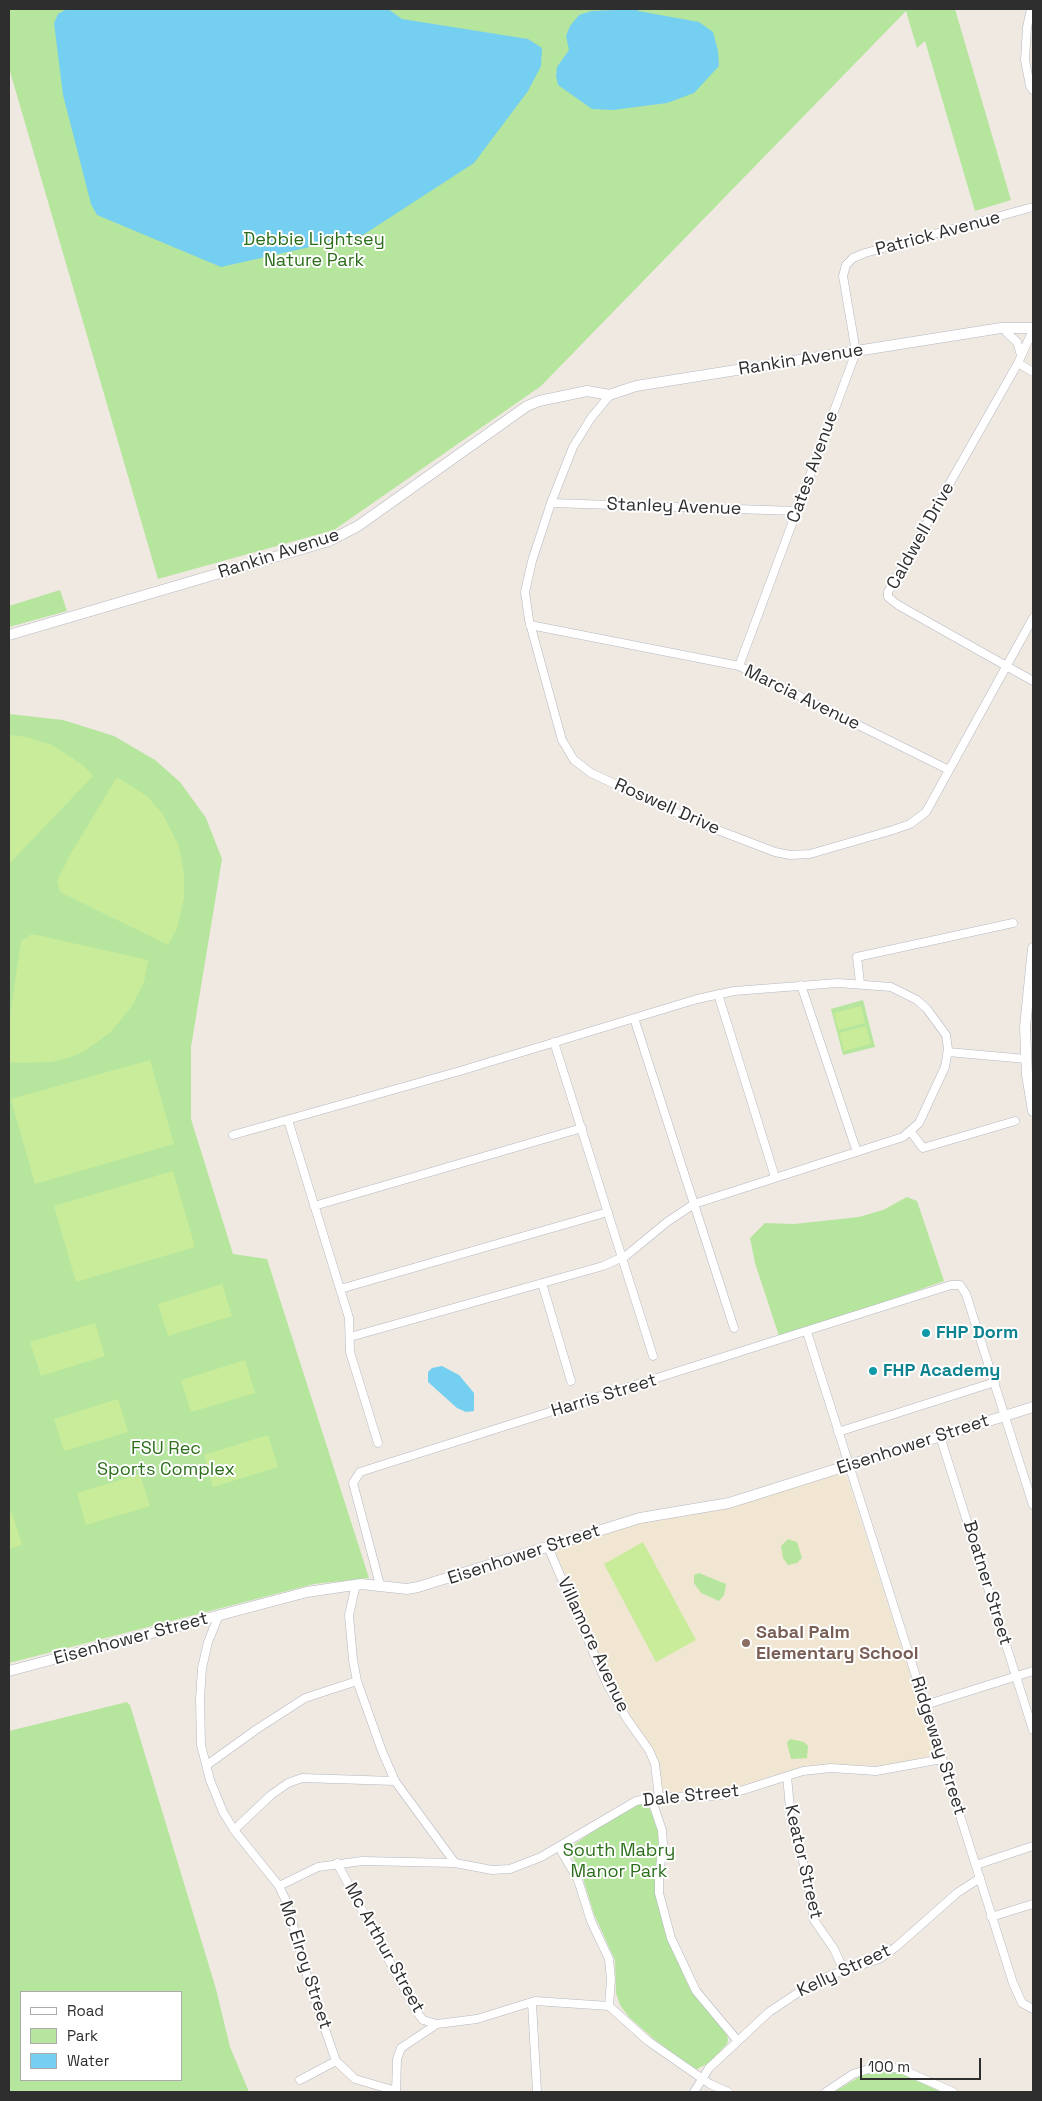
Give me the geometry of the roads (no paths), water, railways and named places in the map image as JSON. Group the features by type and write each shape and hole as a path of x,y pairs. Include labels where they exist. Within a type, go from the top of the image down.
{"street":[{"path":"1032,9 1027,27 1025,60 1030,86 1033,89"},
{"name":"Patrick Avenue","path":"846,265 853,258 865,253 1033,207"},
{"name":"Cates Avenue","path":"739,666 856,352 844,276 846,265"},
{"name":"Rankin Avenue","path":"9,635 329,541 358,526 528,406 539,401 577,394 602,397 636,386 1002,328 1033,329"},
{"name":"Rankin Avenue","path":"993,330 1007,333 1033,329"},
{"name":"Caldwell Drive","path":"1033,329 1018,363 888,592 888,597 898,605 1033,681"},
{"path":"1007,333 1017,342 1021,354"},
{"path":"1018,363 1033,372"},
{"name":"Roswell Drive","path":"610,395 582,431 551,503 532,560 525,592 530,626 562,740 567,751 582,768 694,821 774,852 790,855 810,854 910,824 926,812 1033,618"},
{"name":"Stanley Avenue","path":"551,503 797,511"},
{"name":"Marcia Avenue","path":"530,626 739,666 949,770"},
{"path":"860,983 857,958 1012,923"},
{"path":"1033,948 1026,1007 1026,1059 1033,1111"},
{"path":"233,1135 718,994 801,985 860,983 891,987 917,1000 936,1019 946,1036 948,1052 944,1067 930,1102 911,1132 891,1142 694,1204 622,1257 603,1266 350,1337"},
{"path":"801,985 857,1152"},
{"path":"718,994 775,1177"},
{"path":"634,1018 734,1328"},
{"path":"554,1042 653,1356"},
{"path":"948,1052 1026,1059"},
{"path":"288,1120 349,1318 350,1352 378,1443"},
{"path":"911,1132 923,1148 1016,1121"},
{"path":"314,1206 582,1128"},
{"path":"340,1289 608,1212"},
{"path":"542,1283 571,1381"},
{"name":"Harris Street","path":"380,1585 353,1483 360,1472 951,1285 960,1285 966,1294 995,1382"},
{"name":"Ridgeway Street","path":"807,1332 1018,1998 1026,2006 1033,2009"},
{"path":"838,1432 995,1382 1033,1501"},
{"name":"Eisenhower Street","path":"9,1671 284,1597 356,1584 406,1589 418,1587 640,1518 729,1503 1033,1406"},
{"name":"Boatner Street","path":"940,1436 1033,1730"},
{"name":"Villamore Avenue","path":"548,1547 607,1684 627,1719 649,1750 655,1764 655,1798 664,1845 658,1875 659,1893 672,1938 696,1991 737,2040"},
{"path":"356,1584 349,1615 352,1660 357,1681 394,1782 455,1863"},
{"name":"Mc Elroy Street","path":"219,1615 208,1642 201,1691 200,1723 201,1745 223,1812 234,1830 279,1886 287,1903 306,1974 336,2060 355,2079 396,2092"},
{"path":"925,1705 1033,1672"},
{"path":"207,1765 257,1728 305,1698 357,1681"},
{"name":"Dale Street","path":"279,1886 318,1866 362,1861 455,1863 500,1870 540,1857 636,1801 734,1793 787,1776 818,1769 876,1771 942,1759"},
{"name":"Keator Street","path":"787,1776 790,1819 804,1865 814,1920 834,1949 844,1971"},
{"path":"234,1830 271,1795 288,1783 302,1778 394,1782"},
{"path":"976,1865 1033,1846"},
{"path":"559,1847 578,1880 591,1921 609,1959 612,1979 609,2006"},
{"name":"Mc Arthur Street","path":"337,1863 416,2011 423,2020 437,2024"},
{"name":"Kelly Street","path":"694,2092 702,2078 737,2040 769,2012 792,1995 844,1971 879,1959 896,1947 951,1898 980,1878"},
{"path":"992,1917 1033,1904"},
{"path":"396,2092 397,2059 401,2048 437,2024 477,2019 532,2002 550,2001 609,2006 648,2042 702,2078 728,2092"},
{"path":"532,2002 537,2092"},
{"path":"300,2080 336,2060"},
{"path":"826,2092 853,2074 878,2066 901,2069 954,2092"}],"water":[{"path":"67,9 388,9 402,19 528,39 542,48 541,66 528,91 474,163 363,235 221,267 97,215 91,204 63,95 54,23 58,14"},
{"path":"638,9 638,11 699,22 713,32 718,51 719,66 694,93 667,103 613,110 592,109 558,85 557,67 569,50 566,36 570,26 579,15 592,11"},
{"path":"442,1366 459,1375 474,1393 474,1411 466,1412 457,1408 428,1382 428,1372 432,1368"}],"place":[{"name":"FHP Dorm","path":"926,1333"},
{"name":"FHP Academy","path":"873,1371"},
{"name":"Sabal Palm Elementary School","path":"746,1643"}],"park label":[{"name":"Debbie Lightsey Nature Park","path":"314,250"},
{"name":"FSU Rec Sports Complex","path":"166,1459"},
{"name":"South Mabry Manor Park","path":"619,1861"}]}
